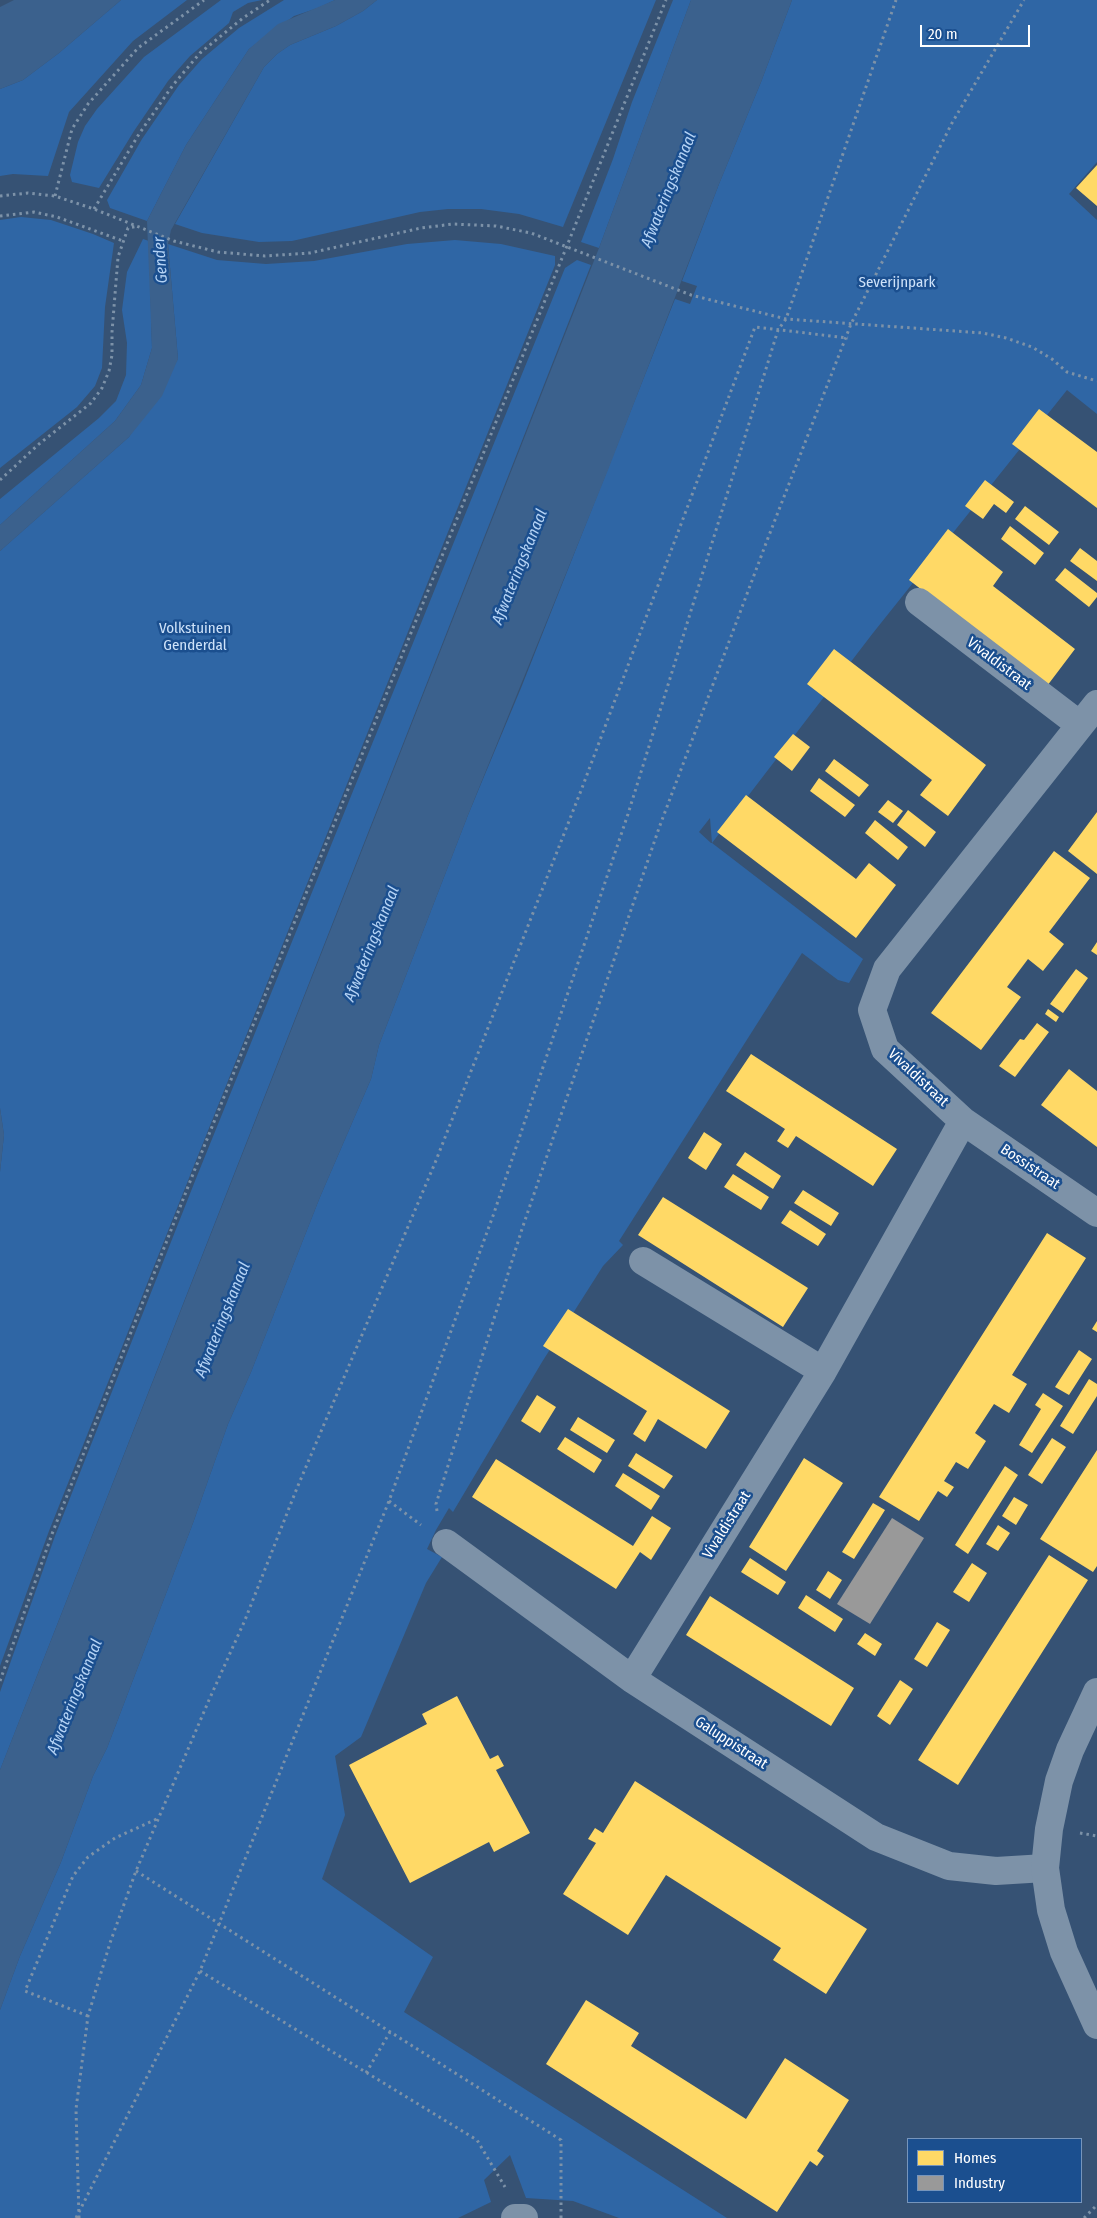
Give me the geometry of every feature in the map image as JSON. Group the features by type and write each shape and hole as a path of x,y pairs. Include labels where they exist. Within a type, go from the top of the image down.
{"street":[{"name":"Vivaldistraat","path":"919,602 1080,726"},
{"name":"Vivaldistraat","path":"632,1679 823,1371 963,1121 885,1049 872,1010 887,969 1097,704"},
{"name":"Bossistraat","path":"963,1121 1097,1213"},
{"path":"643,1261 823,1371"},
{"name":"Galuppistraat","path":"446,1543 632,1679 876,1837 949,1866 996,1872 1045,1868"},
{"path":"1097,1692 1070,1750 1059,1781 1049,1829 1045,1868 1051,1910 1064,1952 1097,2025"}],"path":[{"path":"55,196 72,129 88,104 138,48 204,0"},
{"path":"94,209 139,134 178,78 200,52 243,18 270,0"},
{"path":"0,1681 56,1524 197,1165 666,0"},
{"path":"78,2217 200,1971 389,1500 494,1213 628,814 778,330 786,320 896,0"},
{"path":"446,1543 436,1504 525,1220 659,828 768,538 848,338 851,324 952,123 1024,0"},
{"path":"0,196 28,193 55,196 139,226 174,241 218,252 265,256 310,253 421,228 453,224 496,226 531,233 691,295 786,320 983,333 1006,338 1032,347 1067,372 1097,381"},
{"path":"0,216 34,212 66,220 124,241"},
{"path":"0,480 39,444 91,402 102,388 110,363 118,257 128,228 139,226"},
{"path":"78,2217 76,2109 88,2016 110,1943 136,1871 245,1620 296,1488 435,1163 582,788 754,327 848,338"},
{"path":"389,1500 446,1543"},
{"path":"88,2016 25,1991 74,1876 88,1857 115,1838 159,1818"},
{"path":"136,1871 561,2140 561,2218"},
{"path":"200,1971 477,2140 501,2176 519,2218"},
{"path":"366,2073 390,2032"},
{"path":"1084,2218 1097,2205"}],"green space":[{"path":"121,0 187,0 133,41 69,112 48,176 13,174 0,176 0,89 23,80 59,53"},
{"path":"221,0 262,0 248,3 233,12 229,23 190,56 168,81 99,188 72,182 70,175 78,142 85,126 97,109 144,57"},
{"path":"284,0 335,0 294,16 249,49 186,145 147,221 110,208 107,200 142,139 179,85 202,59 239,28"},
{"path":"377,0 656,0 563,227 519,214 481,209 448,209 420,212 292,241 259,242 202,233 175,224 264,67 277,54 290,45 336,26 363,11"},
{"path":"673,0 691,0 599,248 581,242 613,159 632,102"},
{"name":"Severijnpark","path":"792,0 1097,0 1097,162 1069,194 1097,220 1097,414 1067,390 873,633 712,843 863,959 849,983 838,980 802,953 619,1241 623,1245 603,1266 542,1362 453,1512 449,1508 436,1530 427,1549 442,1557 426,1583 361,1737 335,1756 345,1815 322,1879 433,1957 404,2012 727,2218 619,2218 573,2201 526,2198 510,2155 484,2180 491,2202 458,2218 0,2218 0,2010 20,1956 61,1862 93,1776 107,1748 193,1523 228,1424 251,1372 320,1197 371,1079 379,1045 468,815 521,688 675,299 690,304 697,286 682,281","holes":["710,818 712,843 699,832"]},
{"path":"21,217 51,220 114,243 105,307 102,368 95,386 77,407 0,468 0,220"},
{"path":"143,239 149,241 152,348 141,385 115,421 0,525 0,499 99,418 116,401 126,375 127,343 122,310 127,272"},
{"name":"Volkstuinen Genderdal","path":"455,240 501,244 555,256 555,265 49,1531 0,1666 0,1172 4,1135 0,1108 0,551 129,437 178,359 168,244 217,260 266,264 314,261 407,244"},
{"path":"577,260 591,265 0,1770 0,1692 55,1536 197,1176 565,268"}],"water":[{"path":"14,0 121,0 59,53 23,80 0,89 0,7"},
{"name":"Gender","path":"335,0 377,0 363,11 336,26 290,45 277,54 264,67 171,230 168,244 178,359 162,396 129,437 0,551 0,525 115,421 141,385 152,348 147,221 186,145 249,49 278,24"},
{"name":"Afwateringskanaal","path":"691,0 792,0 608,470 468,815 379,1045 371,1079 320,1197 251,1372 228,1424 193,1523 107,1748 93,1776 61,1862 20,1956 0,2010 0,1770 599,248"},
{"path":"0,1108 4,1135 0,1172"}],"building: Homes":[{"path":"1097,165 1097,206 1076,188"},
{"path":"1039,409 1097,452 1097,508 1012,444"},
{"path":"985,480 1014,502 1006,513 994,504 983,519 965,506"},
{"path":"1025,506 1059,532 1049,545 1015,519"},
{"path":"1010,526 1044,553 1035,565 1001,539"},
{"path":"948,529 1003,572 993,586 1075,649 1047,686 909,580"},
{"path":"1080,548 1097,561 1097,581 1070,561"},
{"path":"1065,568 1097,593 1097,597 1089,607 1055,580"},
{"path":"834,649 986,765 948,816 920,795 932,780 807,684"},
{"path":"793,734 810,747 792,771 774,757"},
{"path":"834,759 869,785 859,797 825,771"},
{"path":"819,778 855,805 845,817 810,791"},
{"path":"746,795 856,879 869,863 896,885 856,938 717,832"},
{"path":"888,800 903,811 893,823 878,812"},
{"path":"908,810 936,832 925,847 897,825"},
{"path":"1097,812 1097,874 1068,851"},
{"path":"875,820 908,847 898,860 865,833"},
{"path":"1054,851 1090,878 1049,932 1064,944 1043,971 1028,959 1007,987 1021,997 981,1050 931,1013"},
{"path":"1097,942 1097,955 1091,951"},
{"path":"1076,969 1088,978 1063,1013 1050,1004"},
{"path":"1048,1009 1059,1017 1056,1022 1045,1014"},
{"path":"1037,1023 1049,1032 1015,1077 999,1066 1020,1039 1024,1040"},
{"path":"751,1054 897,1149 873,1186 796,1136 788,1148 777,1141 785,1129 726,1091"},
{"path":"1069,1069 1097,1091 1097,1147 1041,1105"},
{"path":"704,1132 722,1144 706,1170 688,1158"},
{"path":"745,1152 781,1176 773,1189 736,1165"},
{"path":"733,1174 769,1197 761,1210 724,1187"},
{"path":"803,1190 839,1213 831,1226 794,1203"},
{"path":"663,1197 808,1288 783,1327 638,1235"},
{"path":"790,1210 826,1234 818,1246 781,1223"},
{"path":"1047,1233 1086,1258 1012,1375 1027,1384 1009,1413 994,1404 975,1433 986,1441 968,1469 956,1462 944,1481 954,1487 947,1497 938,1491 919,1521 879,1497"},
{"path":"568,1309 730,1411 706,1449 658,1419 645,1442 633,1434 647,1411 543,1346"},
{"path":"1097,1321 1097,1332 1092,1329"},
{"path":"1079,1350 1092,1359 1069,1395 1055,1387"},
{"path":"1089,1379 1097,1384 1097,1396 1073,1434 1060,1426"},
{"path":"1043,1393 1063,1406 1032,1453 1019,1445 1041,1409 1035,1405"},
{"path":"537,1395 556,1407 540,1433 521,1421"},
{"path":"578,1417 615,1440 607,1453 570,1430"},
{"path":"565,1437 602,1460 594,1473 557,1449"},
{"path":"1052,1438 1066,1447 1042,1484 1028,1475"},
{"path":"1097,1450 1097,1566 1093,1572 1040,1539"},
{"path":"636,1453 673,1476 664,1489 628,1466"},
{"path":"804,1458 843,1483 786,1571 749,1547"},
{"path":"496,1459 633,1546 652,1516 671,1528 651,1560 640,1552 616,1589 472,1497"},
{"path":"1005,1466 1018,1475 968,1554 955,1545"},
{"path":"623,1473 660,1496 651,1510 615,1486"},
{"path":"1014,1497 1028,1505 1016,1525 1002,1516"},
{"path":"873,1503 885,1510 854,1559 842,1552"},
{"path":"998,1525 1010,1533 998,1551 986,1544"},
{"path":"1049,1555 1088,1580 958,1785 918,1760"},
{"path":"750,1558 786,1582 778,1595 741,1572"},
{"path":"972,1563 987,1573 969,1602 953,1592"},
{"path":"828,1571 842,1580 830,1599 816,1590"},
{"path":"806,1595 843,1619 835,1632 798,1608"},
{"path":"710,1596 854,1688 831,1726 686,1635"},
{"path":"937,1622 950,1630 927,1667 914,1659"},
{"path":"865,1633 882,1644 875,1656 857,1644"},
{"path":"900,1680 913,1689 890,1725 877,1716"},
{"path":"457,1696 490,1759 498,1755 504,1766 496,1770 530,1833 494,1852 489,1842 410,1883 349,1765 427,1724 422,1714"},
{"path":"635,1781 867,1929 826,1994 773,1960 781,1948 666,1875 628,1935 563,1894 596,1843 588,1839 595,1828 603,1833"},
{"path":"586,2000 639,2033 631,2046 746,2119 785,2058 849,2100 817,2151 824,2156 817,2166 810,2161 777,2212 546,2064"}],"building: Industry":[{"path":"892,1518 924,1538 870,1624 837,1604"}]}
